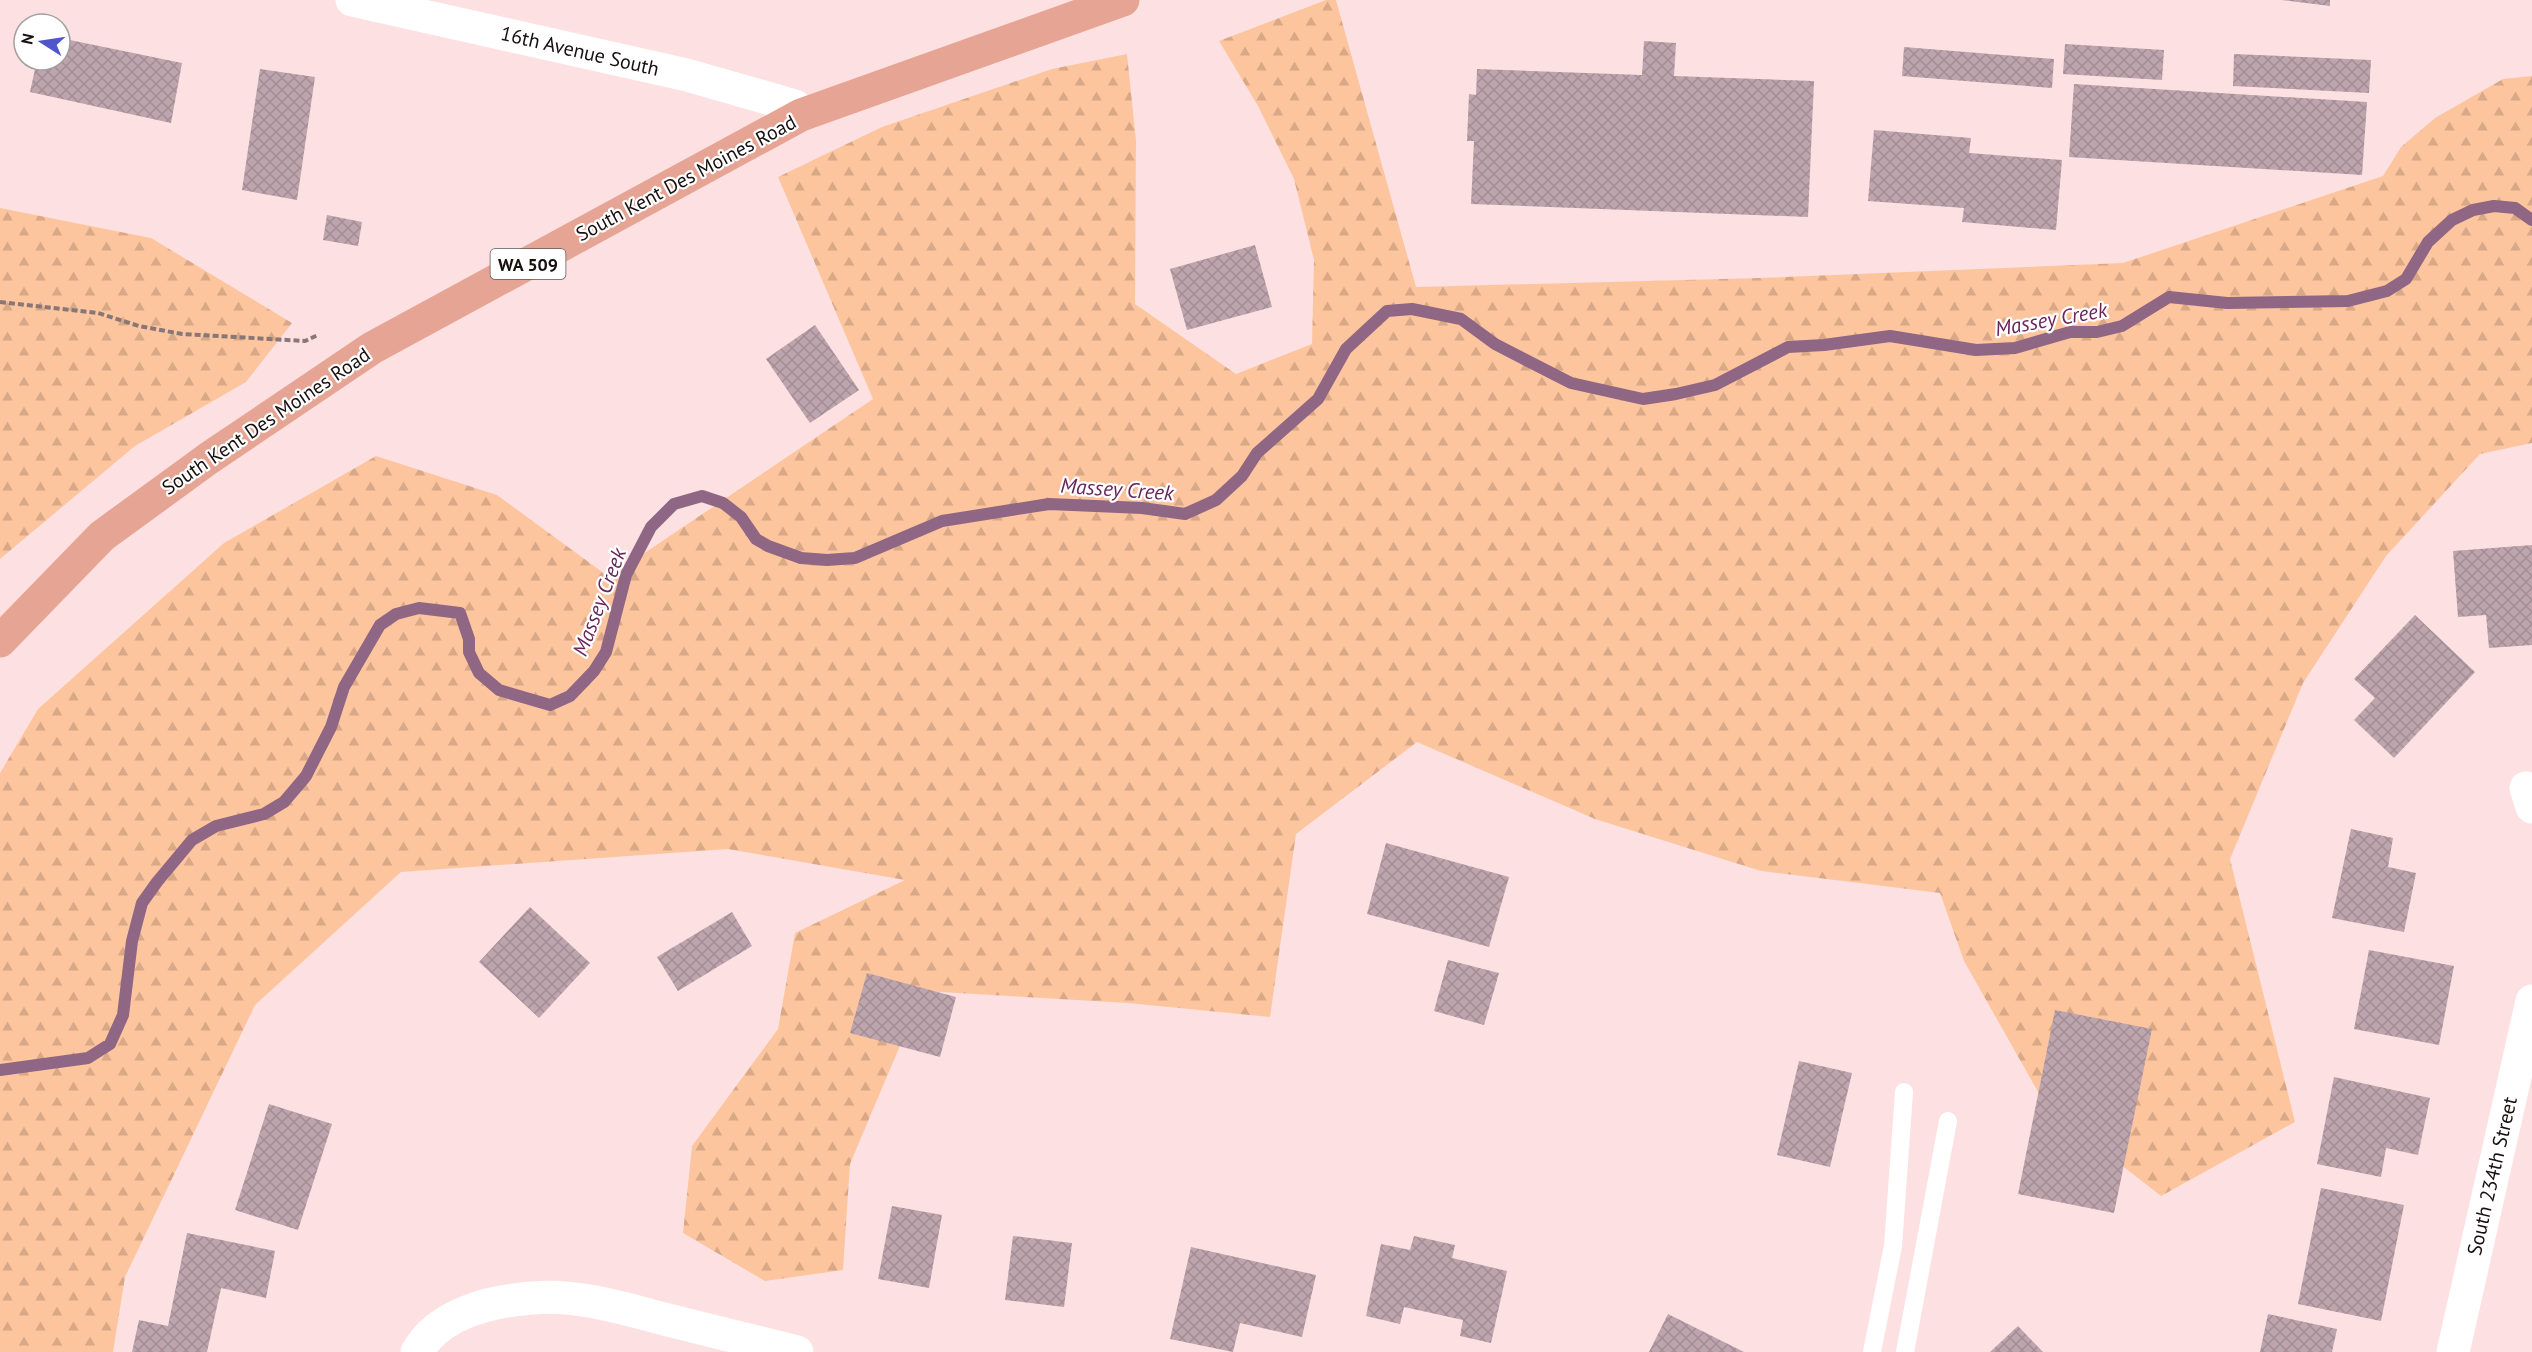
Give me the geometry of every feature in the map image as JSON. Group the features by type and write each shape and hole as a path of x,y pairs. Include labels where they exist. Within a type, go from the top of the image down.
{"main road":[{"name":"South Kent Des Moines Road","path":"0,640 102,536 209,458 372,348 801,115 1123,0"}],"street":[{"name":"16th Avenue South","path":"352,0 687,75 795,106 801,115"},
{"name":"South 234th Street","path":"2452,1352 2532,1001"},
{"path":"417,1352 442,1323 485,1305 534,1298 578,1301 622,1308 797,1352"}],"lane":[{"path":"1872,1352 1893,1246 1904,1092"},
{"path":"1905,1352 1948,1120"}],"path":[{"path":"0,302 98,313 139,326 182,334 305,341 327,331"}],"green space":[{"path":"1326,0 1336,0 1416,287 1759,278 2123,263 2383,176 2401,147 2435,118 2503,79 2532,76 2532,443 2480,454 2386,556 2303,683 2230,859 2295,1122 2161,1196 2046,1106 1964,961 1940,893 1761,871 1595,819 1417,742 1296,834 1270,1017 1128,1003 923,991 850,1164 843,1270 765,1281 683,1233 692,1146 778,1029 795,933 905,880 728,849 401,872 255,1005 125,1277 113,1352 0,1352 0,773 38,709 224,543 376,456 497,495 609,577 873,399 778,177 882,127 1052,69 1127,54 1136,141 1135,304 1236,374 1312,344 1314,260 1294,179 1258,106 1219,41"},
{"path":"0,208 151,238 292,323 246,382 135,446 0,559"}],"building":[{"path":"2281,0 2330,0 2330,6"},
{"path":"72,40 182,63 171,123 30,92 34,72 72,72"},
{"path":"1644,41 1676,43 1674,76 1814,81 1808,217 1471,204 1474,141 1467,141 1469,94 1476,95 1477,69 1642,75"},
{"path":"2065,44 2164,50 2162,80 2063,74"},
{"path":"1904,47 2054,59 2052,88 1902,76"},
{"path":"2234,54 2371,60 2369,93 2233,86"},
{"path":"260,69 315,77 297,200 242,190"},
{"path":"2074,84 2367,102 2362,175 2069,157"},
{"path":"1874,130 1971,138 1969,153 2062,160 2056,230 1962,222 1964,208 1868,201"},
{"path":"327,215 362,222 358,246 323,240"},
{"path":"1255,245 1272,307 1187,330 1170,269"},
{"path":"815,325 859,390 810,423 766,359"},
{"path":"2532,545 2532,645 2489,648 2486,615 2458,617 2453,551"},
{"path":"2415,615 2475,672 2394,758 2354,720 2375,698 2354,679"},
{"path":"2351,829 2393,838 2388,867 2416,873 2404,932 2332,918"},
{"path":"1386,843 1509,877 1489,947 1367,914"},
{"path":"530,907 590,963 539,1018 479,962"},
{"path":"732,912 752,946 678,991 657,957"},
{"path":"2369,950 2454,966 2439,1045 2354,1029"},
{"path":"1448,960 1499,973 1484,1025 1434,1011"},
{"path":"867,973 956,997 940,1057 850,1033"},
{"path":"2055,1010 2152,1029 2114,1213 2018,1194"},
{"path":"1799,1061 1852,1073 1830,1167 1777,1155"},
{"path":"2334,1077 2430,1098 2418,1155 2386,1148 2381,1177 2317,1164"},
{"path":"269,1104 332,1124 298,1230 235,1210"},
{"path":"2321,1188 2404,1205 2381,1321 2298,1304"},
{"path":"892,1206 942,1215 929,1288 878,1279"},
{"path":"187,1233 275,1251 266,1298 221,1288 207,1352 132,1352 139,1320 168,1326"},
{"path":"1013,1236 1072,1243 1064,1307 1005,1300"},
{"path":"1414,1236 1455,1245 1452,1258 1507,1271 1491,1343 1460,1336 1463,1320 1404,1307 1400,1324 1366,1316 1381,1244 1410,1250"},
{"path":"1191,1247 1316,1275 1302,1337 1240,1323 1233,1352 1170,1339"},
{"path":"1668,1314 1744,1352 1649,1352"},
{"path":"2268,1314 2337,1329 2332,1352 2260,1352"},
{"path":"2018,1326 2043,1352 1990,1352"}],"waterway":[{"name":"Massey Creek","path":"0,1070 88,1058 110,1044 123,1015 132,941 142,903 192,840 216,826 264,814 284,802 306,776 331,727 344,687 380,625 396,614 419,608 460,613 469,639 469,652 479,673 499,690 550,705 570,696 594,671 606,652 626,575 651,527 674,504 702,496 723,503 741,517 756,539 768,546 801,558 827,560 855,558 942,521 1049,504 1142,508 1185,514 1216,500 1242,476 1257,453 1318,399 1346,349 1387,311 1412,309 1461,319 1495,344 1571,383 1643,399 1715,385 1788,347 1824,345 1890,336 1976,350 2015,348 2070,332 2097,332 2122,326 2169,297 2227,303 2348,301 2387,291 2406,279 2428,242 2452,220 2473,210 2494,206 2515,208 2532,220"}]}
